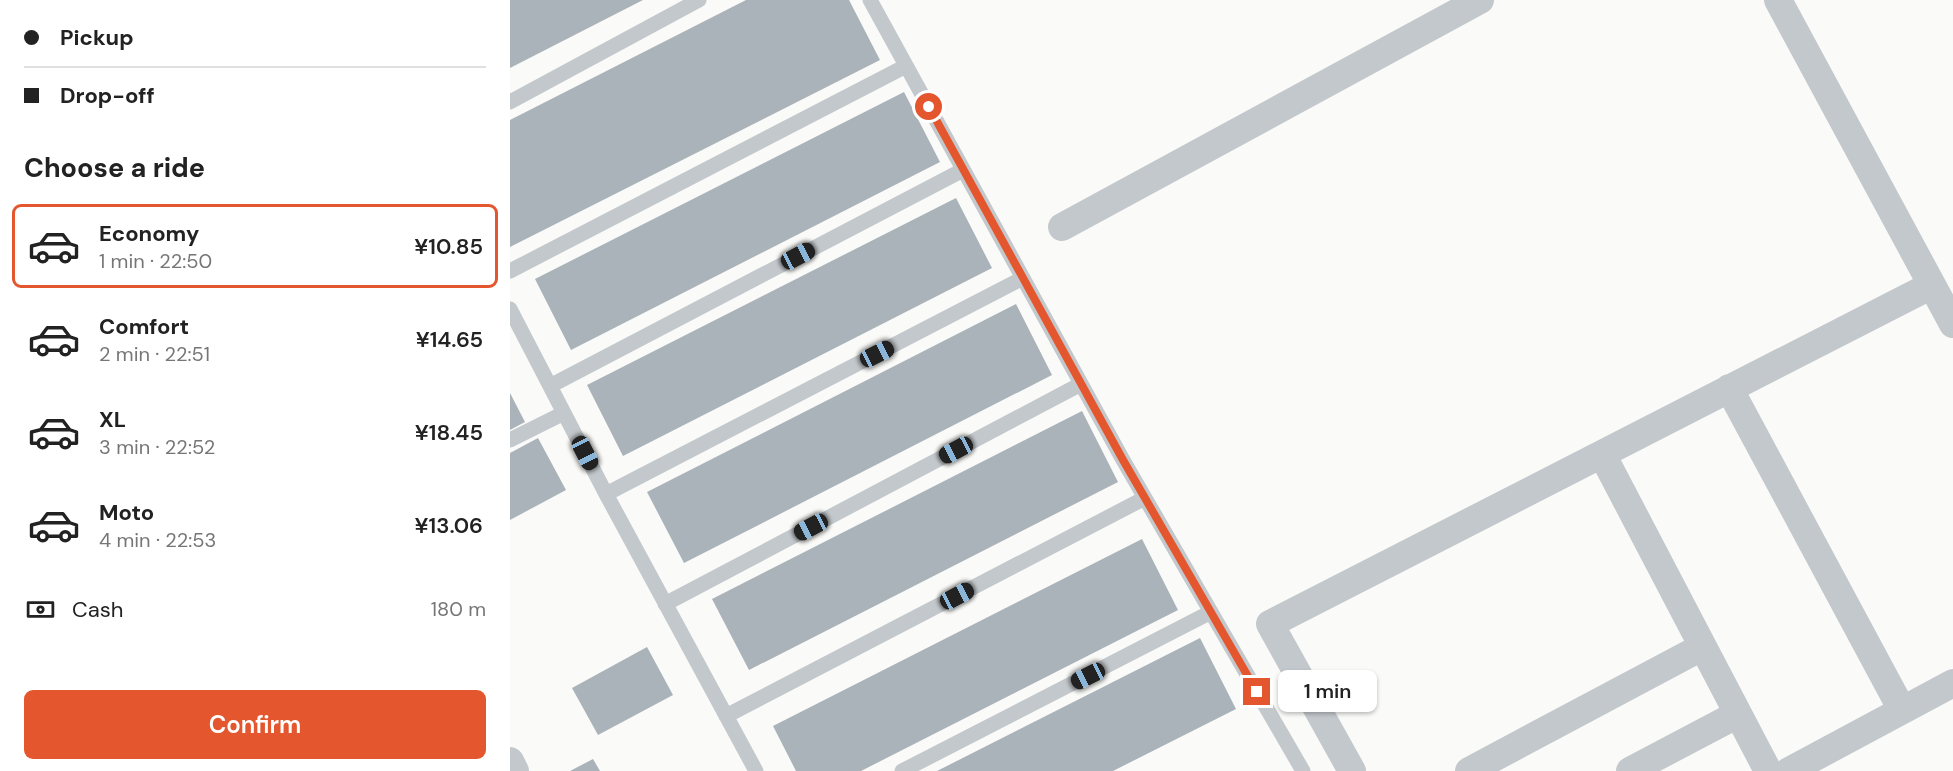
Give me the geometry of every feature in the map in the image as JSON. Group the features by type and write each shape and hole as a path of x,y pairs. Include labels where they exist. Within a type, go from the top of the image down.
{"street":[{"path":"1062,227 1480,0"},
{"path":"1778,0 1953,324"},
{"path":"1352,771 1270,624 1932,285"},
{"path":"1729,388 1902,710"},
{"path":"1602,454 1768,771"},
{"path":"1470,771 1702,647"},
{"path":"1789,771 1953,683"},
{"path":"1630,771 1738,714"},
{"path":"510,761 515,771"}],"lane":[{"path":"510,102 699,0"},
{"path":"870,0 1145,498 1303,771"},
{"path":"510,271 906,66"},
{"path":"550,386 963,170"},
{"path":"606,494 1023,278"},
{"path":"510,309 606,494 756,771"},
{"path":"665,604 1081,384"},
{"path":"510,440 564,413"},
{"path":"726,716 1145,498"},
{"path":"902,771 1211,612"}],"building":[{"path":"510,0 643,0 510,68"},
{"path":"746,0 849,0 880,60 510,247 510,120"},
{"path":"904,92 940,162 571,350 535,279"},
{"path":"956,198 992,268 623,456 587,385"},
{"path":"1016,304 1052,375 684,563 647,492"},
{"path":"510,393 525,422 510,430"},
{"path":"1082,411 1118,482 749,670 712,599"},
{"path":"538,438 566,490 510,520 510,453"},
{"path":"1142,539 1178,610 861,771 796,771 773,726"},
{"path":"1200,638 1236,709 1113,771 937,771"},
{"path":"647,647 673,695 598,735 572,688"},
{"path":"593,759 600,771 570,771"}],"route":[{"path":"929,107 1123,460 1257,692"}]}
